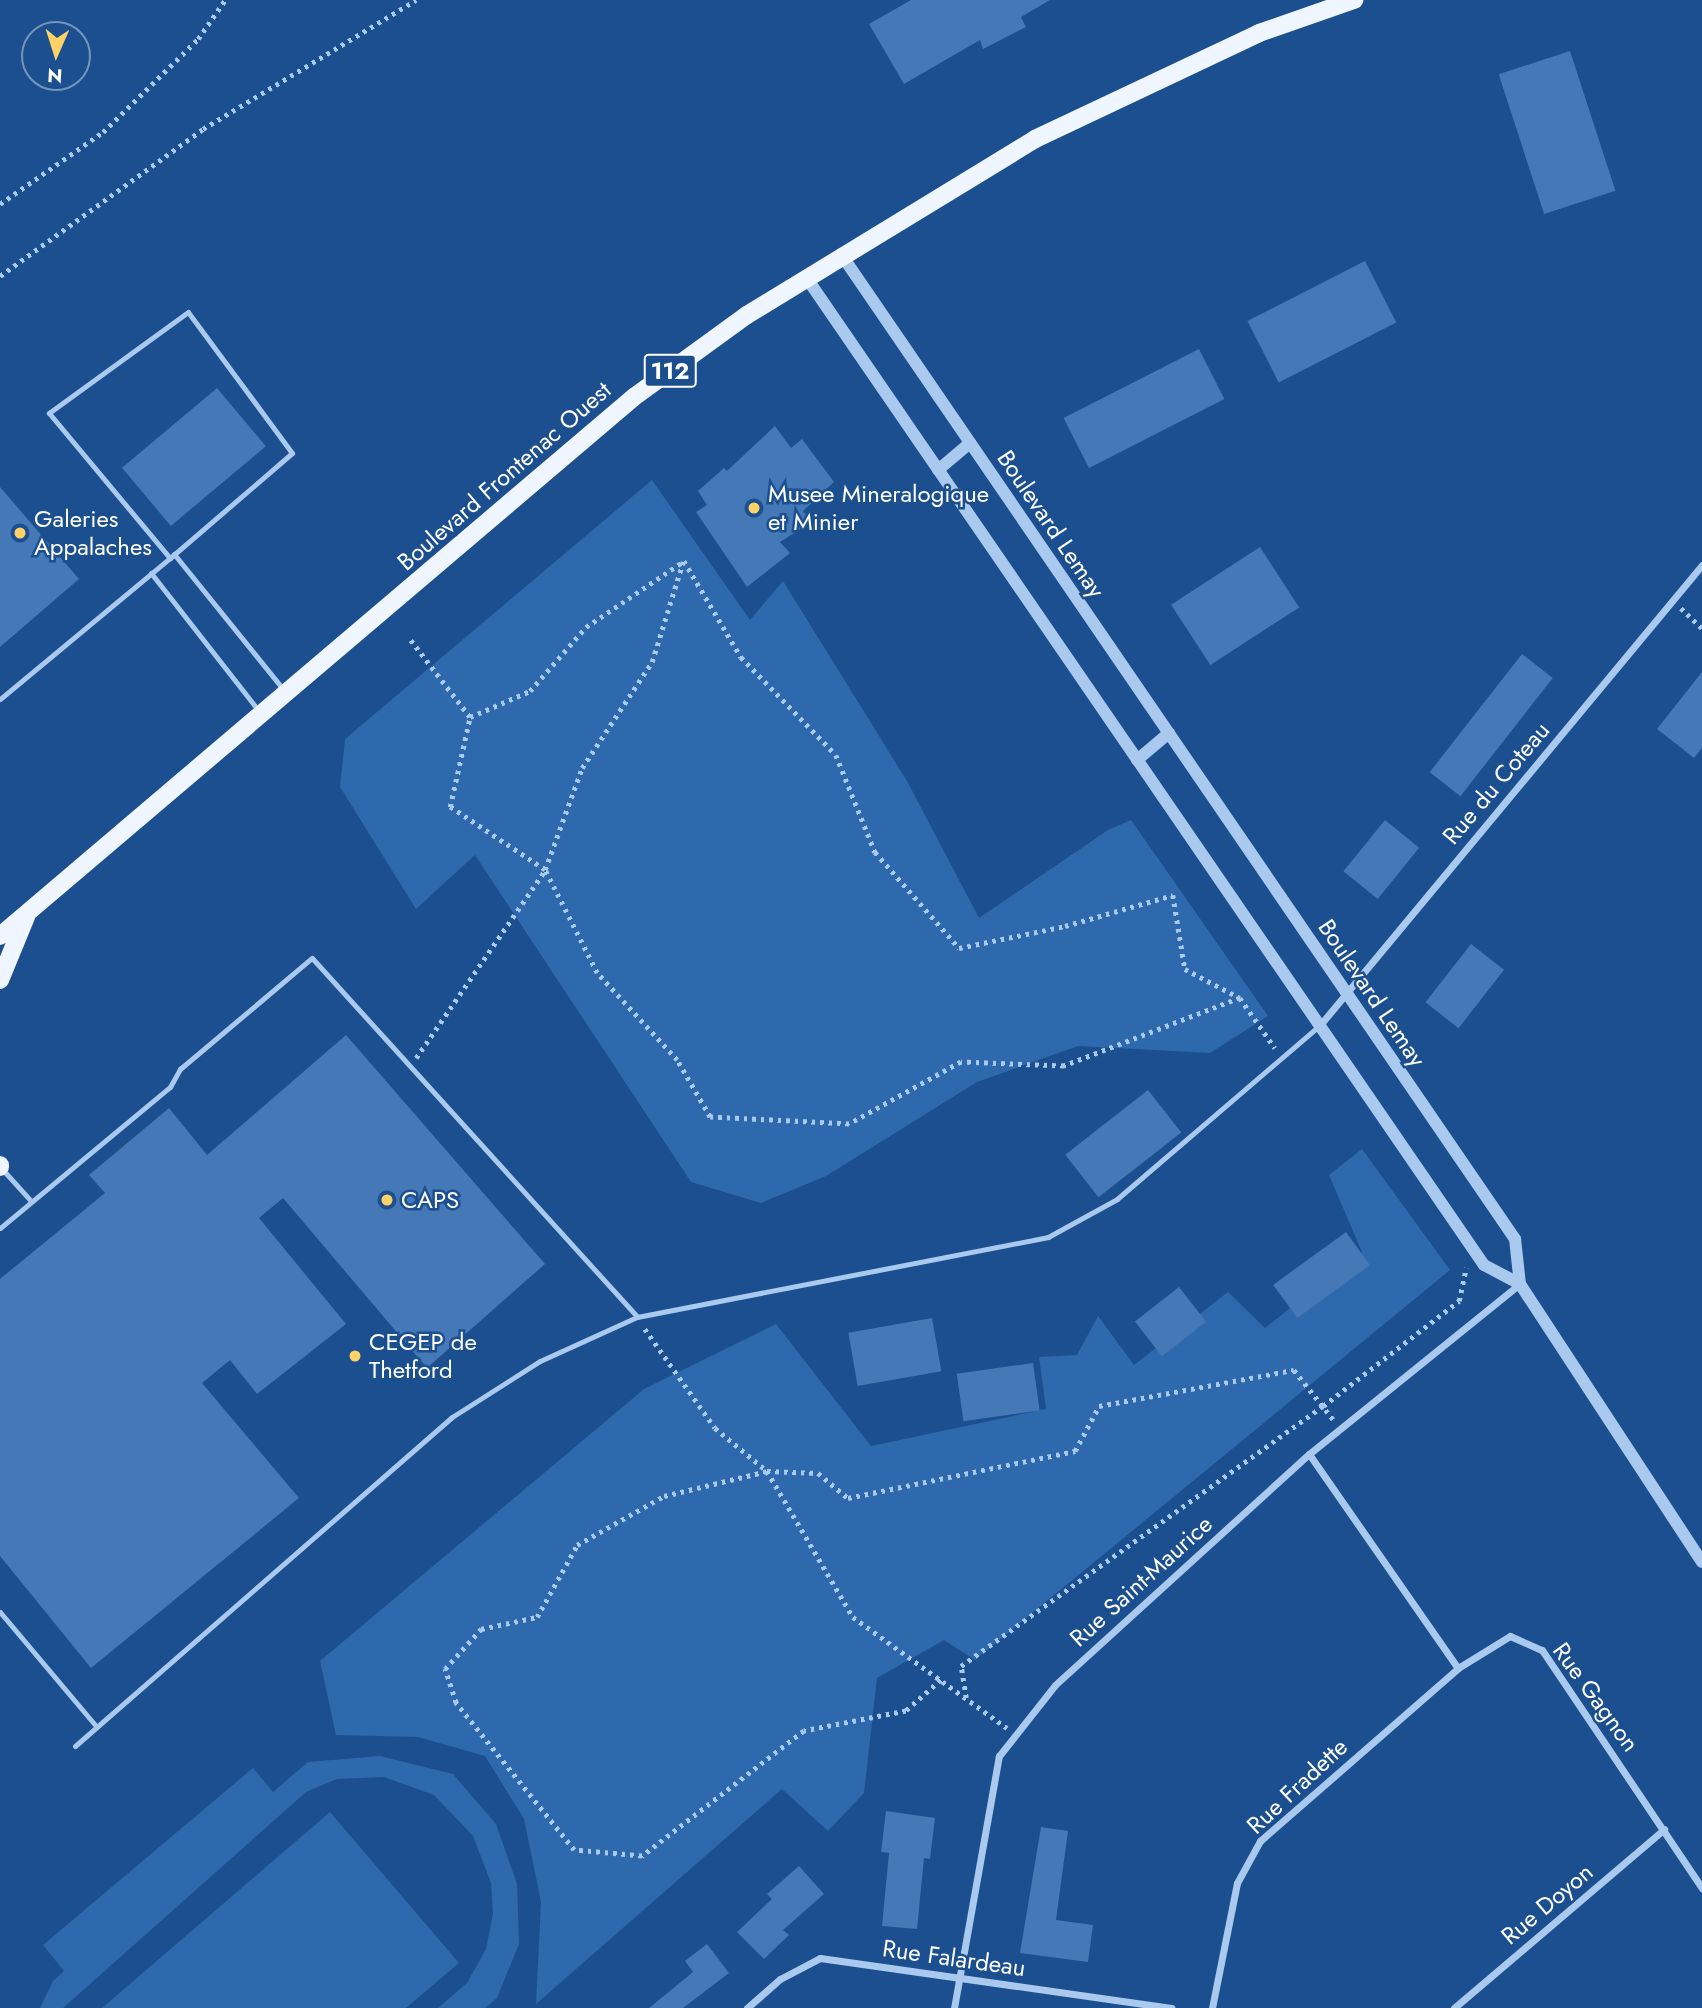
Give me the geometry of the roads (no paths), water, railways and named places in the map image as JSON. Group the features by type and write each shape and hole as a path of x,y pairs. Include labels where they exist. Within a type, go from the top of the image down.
{"main road":[{"name":"Boulevard Frontenac Ouest","path":"0,936 634,397 806,277 1035,139 1259,33 1354,0"},
{"path":"0,980 27,913"}],"street":[{"name":"Boulevard Lemay","path":"841,254 1515,1239 1520,1284 1702,1562"},
{"name":"Boulevard Lemay","path":"806,277 1484,1265 1520,1284"},
{"name":"Boulevard Lemay","path":"938,470 970,443"},
{"name":"Rue du Coteau","path":"1320,1025 1702,565"},
{"path":"1138,760 1169,733"},
{"name":"Rue Saint-Maurice","path":"954,2008 999,1756 1055,1685 1309,1454 1520,1284"},
{"path":"1309,1454 1458,1668"},
{"name":"Rue Gagnon","path":"1458,1668 1510,1636 1542,1650 1702,1888"},
{"name":"Rue Fradette","path":"1212,2008 1237,1883 1261,1840 1458,1668"},
{"name":"Rue Doyon","path":"1454,2008 1664,1829"},
{"name":"Rue Falardeau","path":"747,2008 780,1979 820,1958 1171,2008"}],"lane":[{"path":"0,699 172,556 292,453 188,312 49,413 172,556 287,694"},
{"path":"151,573 262,716"},
{"path":"0,1228 170,1087 180,1069 312,958 637,1317"},
{"path":"75,1746 452,1417 540,1361 637,1317 1048,1237 1118,1199 1320,1025"},
{"path":"0,1166 31,1201"},
{"path":"0,1612 97,1727"}],"place":[{"name":"Musee Mineralogique et Minier","path":"754,508"},
{"name":"Galeries Appalaches","path":"20,533"},
{"name":"CAPS","path":"387,1200"},
{"name":"CEGEP de Thetford","path":"355,1356"}]}
